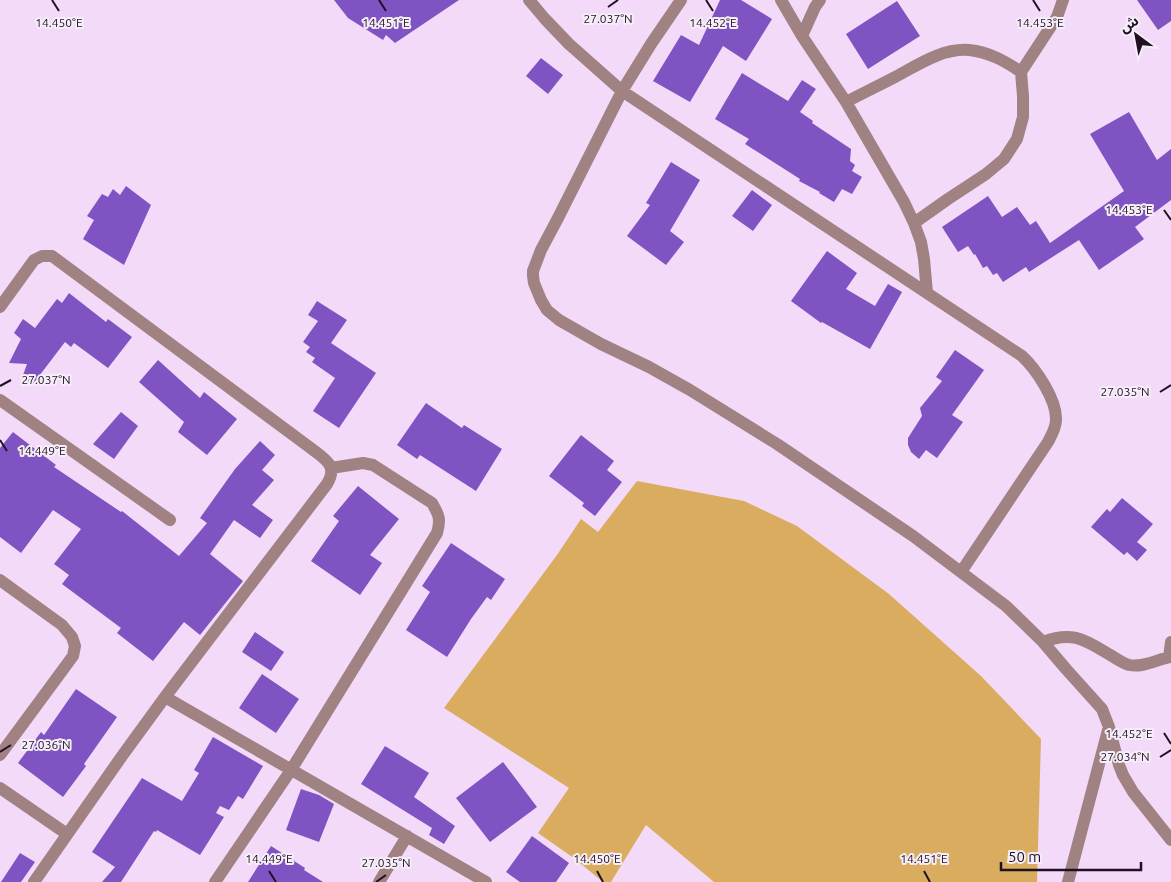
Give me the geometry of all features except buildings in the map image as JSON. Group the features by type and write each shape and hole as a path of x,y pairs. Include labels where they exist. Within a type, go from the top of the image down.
{"street":[{"path":"529,0 569,44 622,91 1028,361 1037,372 1054,409 1056,421 1048,442 961,572"},
{"path":"681,0 622,91 541,250 533,270 534,283 547,310 559,320 584,334 650,367 690,390 777,444 913,536 1006,606 1043,642 1097,703 1106,717 1119,765 1133,792 1171,840"},
{"path":"781,0 802,36 846,102 904,202 920,242 924,259 927,293"},
{"path":"802,36 820,0"},
{"path":"914,223 986,174 1004,159 1017,139 1023,117 1021,72 1057,17 1063,0"},
{"path":"846,102 934,56 955,51 984,52 999,58 1021,72"},
{"path":"0,307 34,260 42,256 52,256 312,449 328,462 332,473 327,484 165,697 34,882"},
{"path":"0,400 170,520"},
{"path":"215,882 291,770 437,533 440,522 438,512 432,502 373,465 363,463 331,468"},
{"path":"0,580 62,625 72,637 75,646 73,656 0,755"},
{"path":"1043,642 1059,637 1075,637 1086,640 1122,662 1138,666 1170,657 1171,642"},
{"path":"165,697 486,882"},
{"path":"1068,882 1109,727"},
{"path":"0,788 67,834"},
{"path":"379,882 407,836"}],"shaded area":[{"path":"637,481 744,501 797,526 889,594 981,676 1041,739 1037,882 714,882 646,825 611,882 603,882 575,859 538,833 569,788 444,708 557,555 581,519 598,532"}]}
